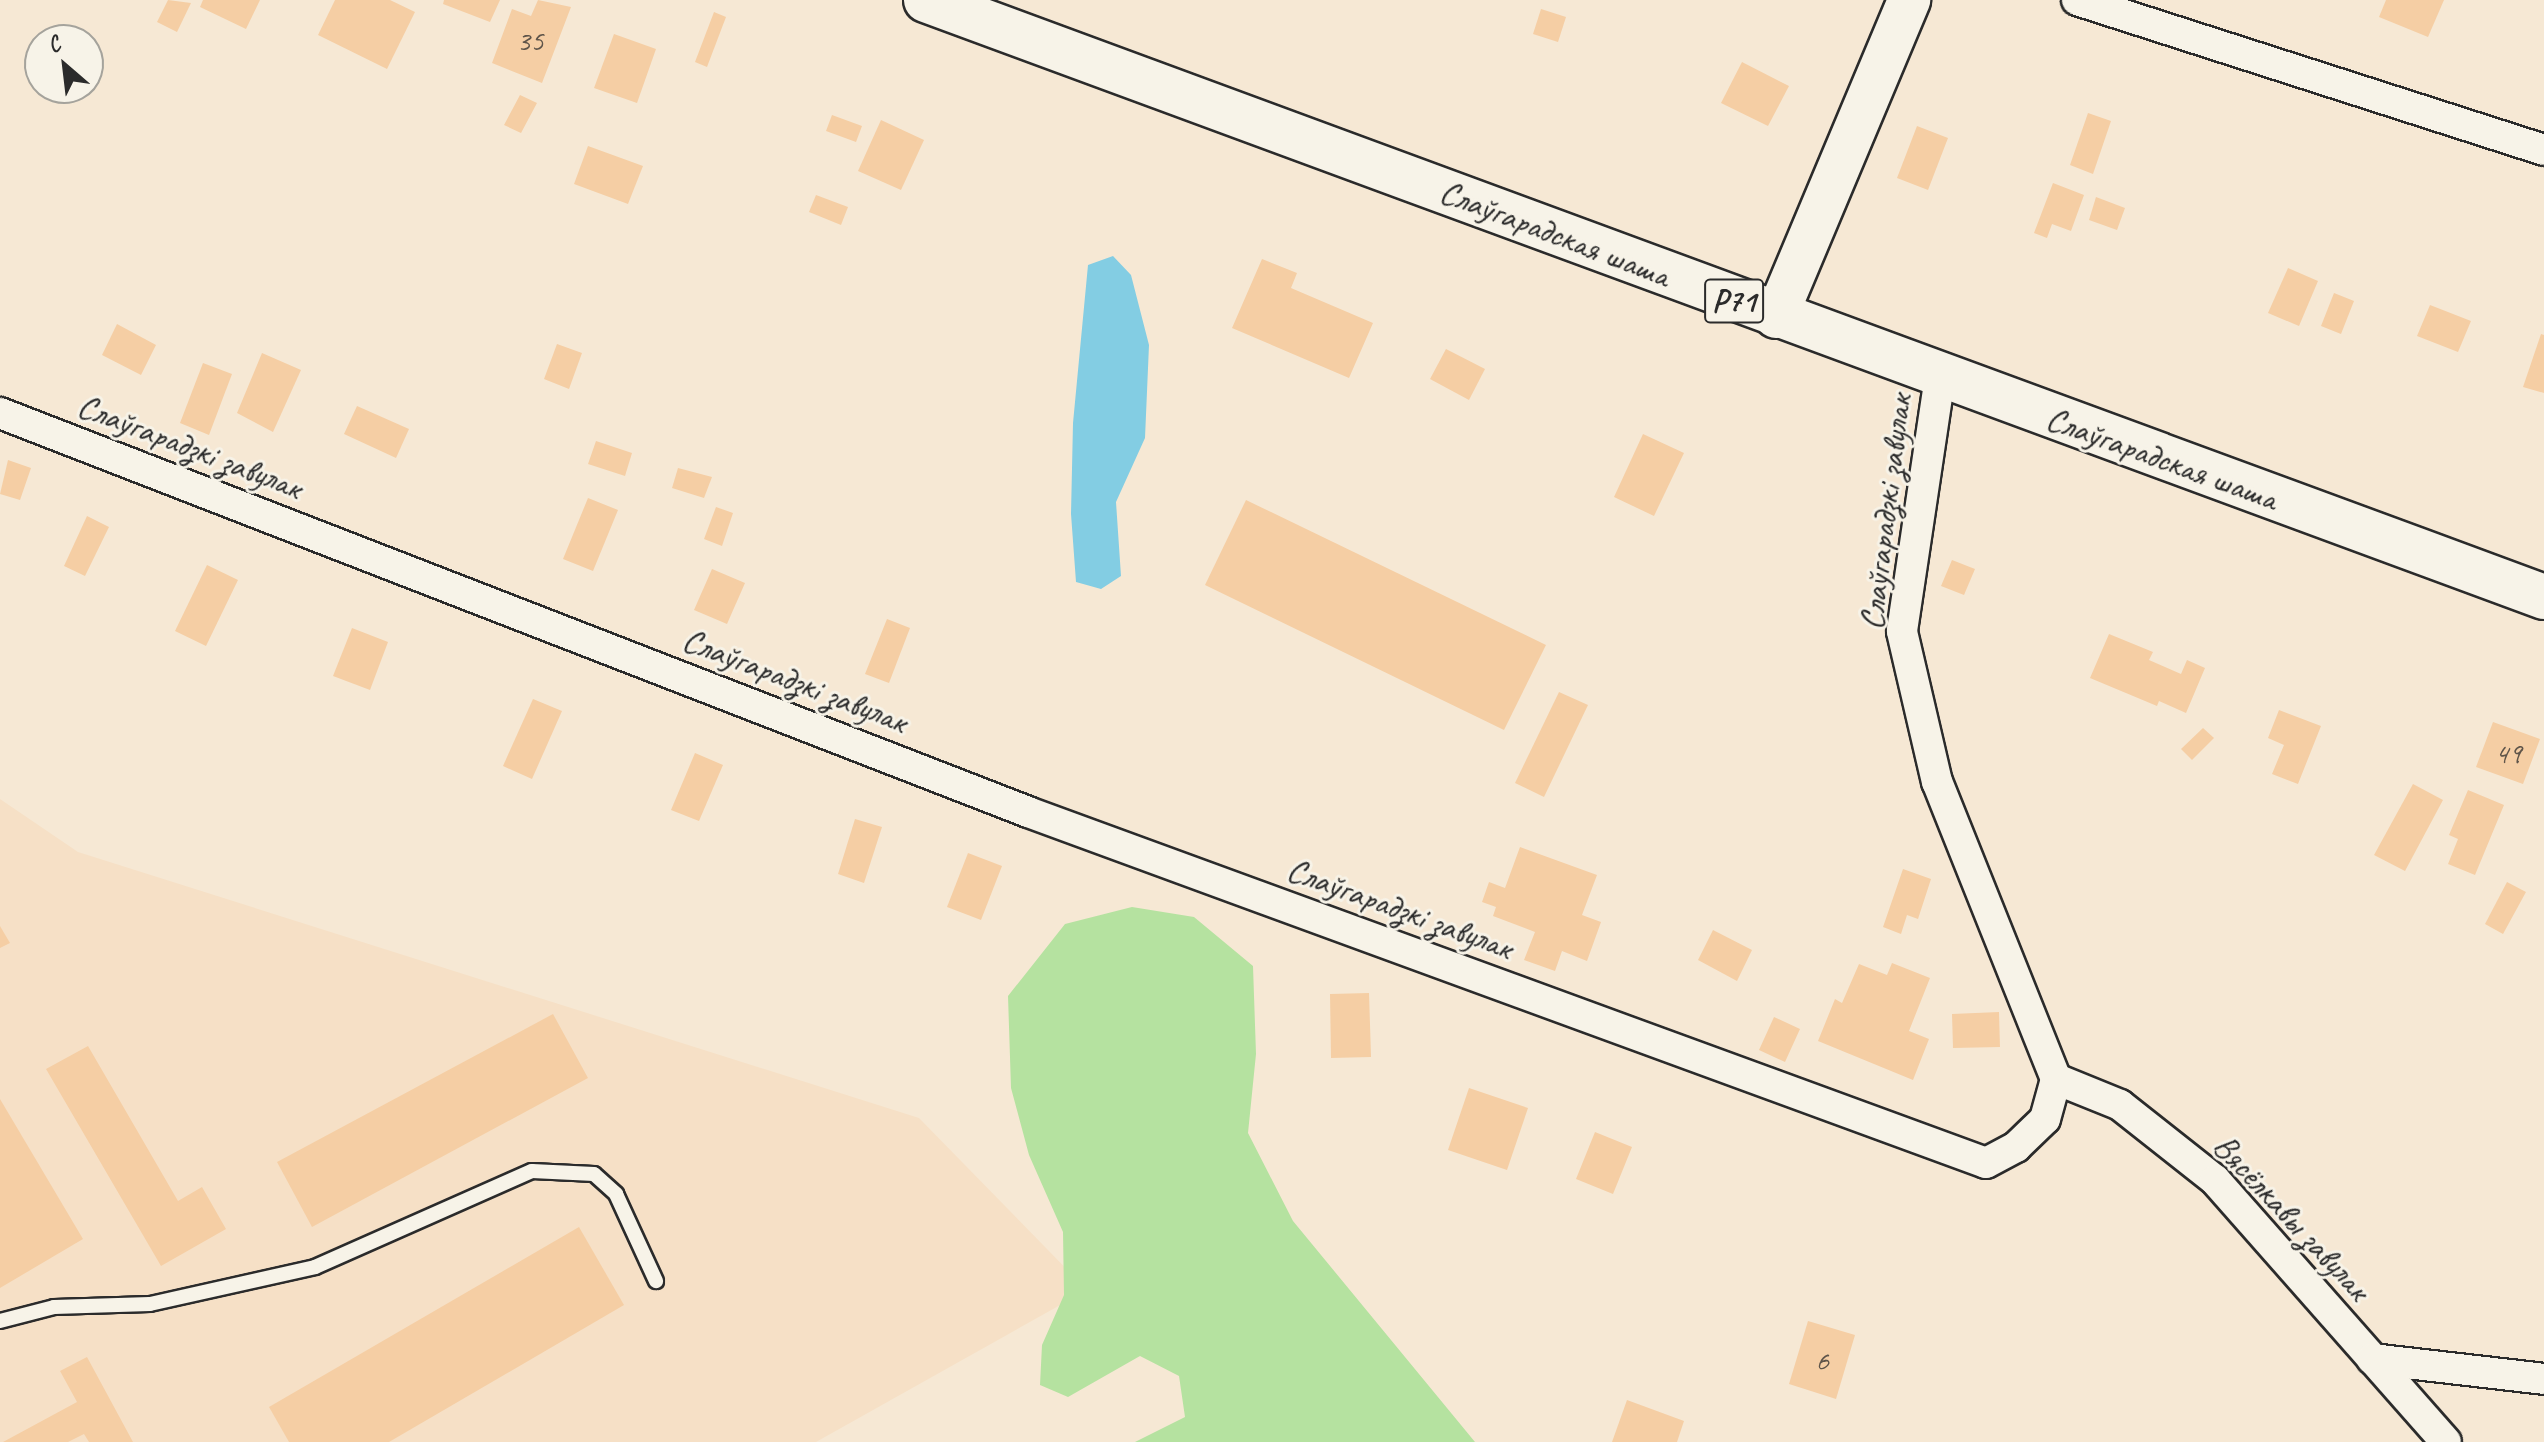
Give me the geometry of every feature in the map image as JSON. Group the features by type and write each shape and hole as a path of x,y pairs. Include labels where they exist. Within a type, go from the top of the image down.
{"main road":[{"name":"Слаўгарадская шаша","path":"926,0 1776,317 2544,597"},
{"path":"1776,317 1909,0"}],"street":[{"path":"2077,0 2544,150"},
{"name":"Слаўгарадзкі завулак","path":"0,413 1028,812 1986,1163 2016,1147 2045,1119 2056,1079 1937,782 1902,631 1940,377"},
{"name":"Вясёлкавы завулак","path":"2056,1079 2120,1105 2215,1180 2446,1442"},
{"path":"2372,1359 2544,1379"}],"lane":[{"path":"0,1321 54,1307 150,1304 315,1267 532,1171 594,1174 616,1194 656,1281"}],"shaded area":[{"path":"0,799 78,852 919,1118 1087,1290 816,1442 0,1442"}],"green space":[{"path":"1132,907 1194,917 1253,966 1256,1054 1248,1133 1293,1221 1475,1442 1135,1442 1185,1417 1179,1376 1140,1356 1068,1397 1040,1385 1042,1345 1064,1295 1063,1232 1029,1155 1011,1088 1008,996 1065,924"}],"water":[{"path":"1113,256 1131,275 1149,345 1145,438 1116,502 1121,576 1101,589 1076,582 1071,514 1073,423 1088,265"}],"building":[{"path":"168,0 191,3 177,32 157,22"},
{"path":"203,0 260,0 246,29 200,7"},
{"path":"335,0 390,0 415,12 387,69 318,35"},
{"path":"444,0 500,0 490,22 443,4"},
{"path":"538,0 571,7 542,83 492,63 512,9 531,16"},
{"path":"2386,0 2444,0 2428,37 2379,17"},
{"path":"1541,9 1566,17 1558,42 1533,34"},
{"path":"714,12 726,17 707,67 695,62"},
{"path":"614,34 656,49 637,103 594,88"},
{"path":"1742,62 1789,86 1768,126 1721,103"},
{"path":"520,95 537,103 521,133 504,125"},
{"path":"2088,113 2111,121 2093,174 2070,165"},
{"path":"832,115 862,126 856,142 826,131"},
{"path":"881,120 924,140 901,190 858,171"},
{"path":"1917,126 1948,138 1928,190 1897,178"},
{"path":"588,146 643,166 628,204 574,184"},
{"path":"2053,183 2084,195 2071,231 2052,224 2047,238 2034,233"},
{"path":"816,195 848,207 841,225 809,212"},
{"path":"2096,197 2125,208 2117,230 2089,220"},
{"path":"1262,259 1297,273 1291,288 1373,323 1349,378 1232,328"},
{"path":"2288,268 2318,281 2299,326 2268,313"},
{"path":"2334,293 2354,301 2341,334 2321,326"},
{"path":"2430,305 2471,321 2458,352 2417,336"},
{"path":"117,324 156,345 141,375 102,355"},
{"path":"2541,334 2544,335 2544,393 2523,387"},
{"path":"557,344 582,353 569,389 544,379"},
{"path":"1446,349 1485,369 1469,400 1430,379"},
{"path":"262,353 301,370 273,432 237,413"},
{"path":"203,363 232,374 209,435 180,423"},
{"path":"357,406 409,429 396,458 344,434"},
{"path":"1643,434 1684,453 1654,516 1614,497"},
{"path":"596,441 632,453 625,476 588,464"},
{"path":"8,460 31,468 20,500 0,494"},
{"path":"678,468 712,477 704,498 672,488"},
{"path":"588,498 618,510 593,571 563,559"},
{"path":"1246,500 1546,645 1504,730 1205,585"},
{"path":"716,507 733,513 722,546 704,539"},
{"path":"87,516 109,527 85,576 64,566"},
{"path":"1952,560 1975,569 1964,595 1941,586"},
{"path":"207,565 238,580 206,646 175,631"},
{"path":"712,569 745,583 727,624 694,610"},
{"path":"887,619 910,628 889,683 865,674"},
{"path":"352,628 388,642 370,690 333,676"},
{"path":"2109,634 2153,652 2149,660 2181,674 2187,660 2205,668 2186,713 2159,701 2157,706 2090,678"},
{"path":"1559,692 1588,705 1544,797 1515,783"},
{"path":"533,699 562,711 532,779 503,766"},
{"path":"2279,710 2321,726 2298,784 2272,774 2284,745 2268,738"},
{"path":"2493,722 2540,739 2523,784 2476,767"},
{"path":"2203,728 2214,738 2192,760 2181,749"},
{"path":"695,753 723,765 699,821 671,810"},
{"path":"2413,784 2443,800 2405,871 2374,855"},
{"path":"2468,790 2504,805 2475,875 2448,864 2458,839 2449,835"},
{"path":"855,819 882,827 864,883 838,874"},
{"path":"1520,847 1597,875 1582,915 1601,922 1587,961 1562,951 1555,971 1524,960 1535,932 1493,916 1496,907 1482,902 1489,882 1505,888"},
{"path":"968,853 1002,866 981,920 947,907"},
{"path":"1903,869 1931,879 1918,919 1907,915 1901,934 1883,927"},
{"path":"2507,882 2526,892 2503,934 2485,924"},
{"path":"0,926 10,943 0,948"},
{"path":"1713,930 1752,950 1737,981 1698,960"},
{"path":"1892,963 1930,978 1909,1031 1929,1039 1913,1080 1818,1041 1835,999 1842,1003 1859,964 1887,975"},
{"path":"1369,993 1371,1057 1331,1058 1330,994"},
{"path":"1999,1012 2000,1047 1953,1048 1952,1014"},
{"path":"553,1014 588,1078 312,1227 277,1162"},
{"path":"1774,1017 1800,1029 1785,1062 1759,1050"},
{"path":"88,1046 178,1201 202,1187 226,1229 161,1266 46,1069"},
{"path":"1469,1088 1528,1108 1507,1170 1448,1150"},
{"path":"0,1099 83,1239 0,1288"},
{"path":"1595,1132 1632,1147 1613,1194 1576,1179"},
{"path":"579,1227 624,1305 389,1442 289,1442 269,1407"},
{"path":"1808,1321 1855,1335 1836,1399 1789,1384"},
{"path":"87,1357 133,1442 89,1442 84,1434 68,1442 3,1442 77,1402 60,1371"},
{"path":"1627,1400 1684,1421 1677,1442 1612,1442"}]}
